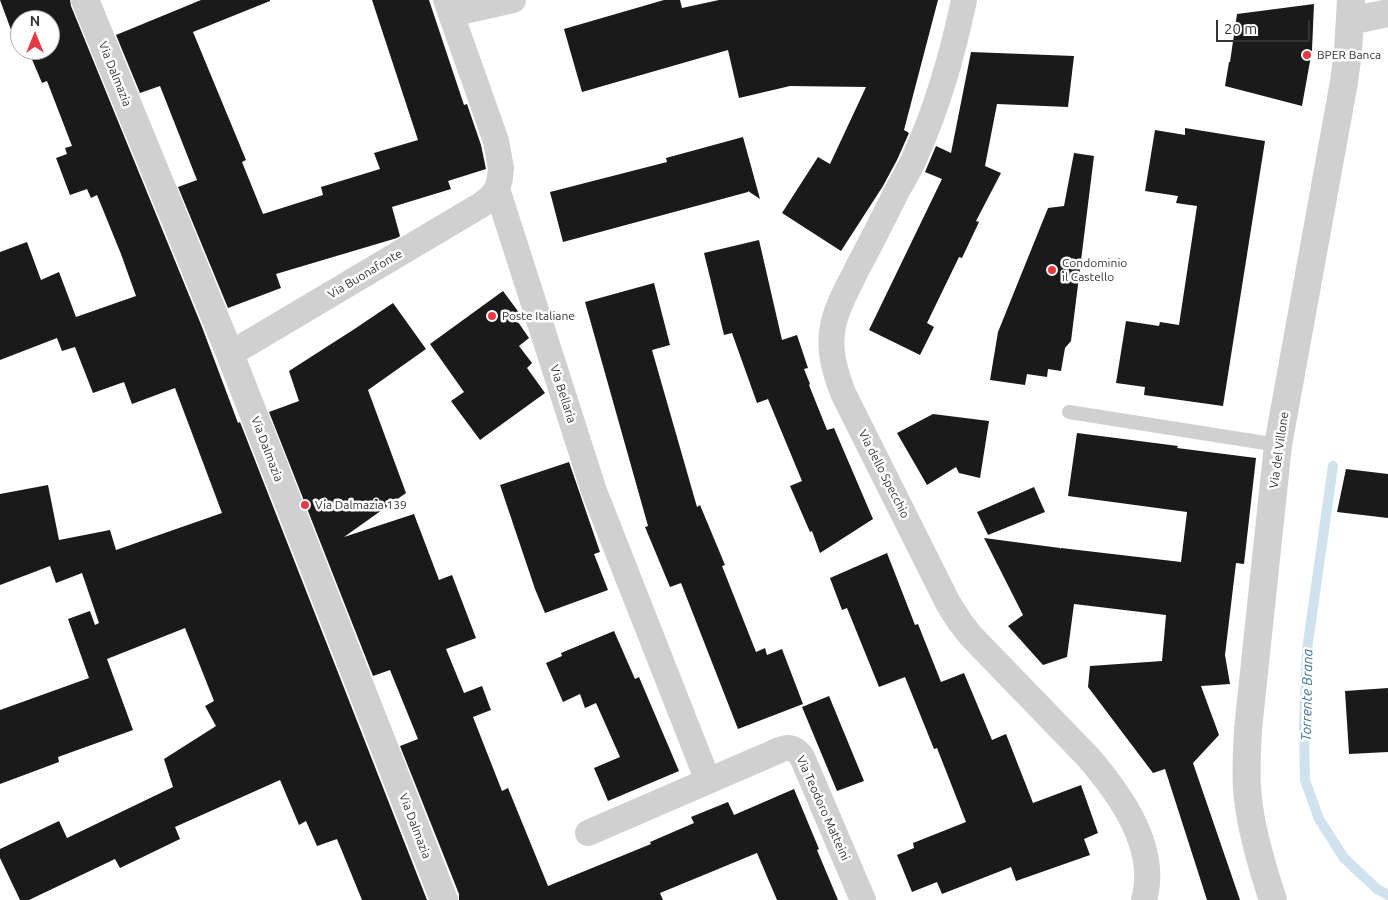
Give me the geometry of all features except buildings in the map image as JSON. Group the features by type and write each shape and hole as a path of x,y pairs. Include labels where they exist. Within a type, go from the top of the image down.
{"street":[{"name":"Via Dalmazia","path":"85,0 230,354 444,900"},
{"path":"449,7 513,0"},
{"name":"Via dello Specchio","path":"964,0 944,84 917,153 837,313 833,326 832,356 843,393 948,603 960,622 985,652 1088,757 1101,772 1127,812 1136,828 1146,860 1147,877 1144,900"},
{"name":"Via Bellaria","path":"449,7 496,141 501,168 497,189 594,491 708,781"},
{"path":"1351,11 1388,13"},
{"name":"Via del Villone","path":"1274,900 1258,853 1252,827 1246,768 1249,720 1278,445 1344,82 1351,11"},
{"name":"Via Buonafonte","path":"230,354 481,205 497,189"},
{"name":"Via Teodoro Matteini","path":"588,833 786,748 797,750 802,757 863,900"}],"lane":[{"path":"1069,412 1278,445"}],"waterway":[{"name":"Torrente Brana","path":"1333,466 1307,650 1304,727 1305,780 1319,819 1344,858 1377,889 1388,895"}],"place":[{"name":"BPER Banca","path":"1307,55"},
{"name":"Condominio il Castello","path":"1052,270"},
{"name":"Poste Italiane","path":"492,316"},
{"name":"Via Dalmazia 139","path":"305,505"}]}
